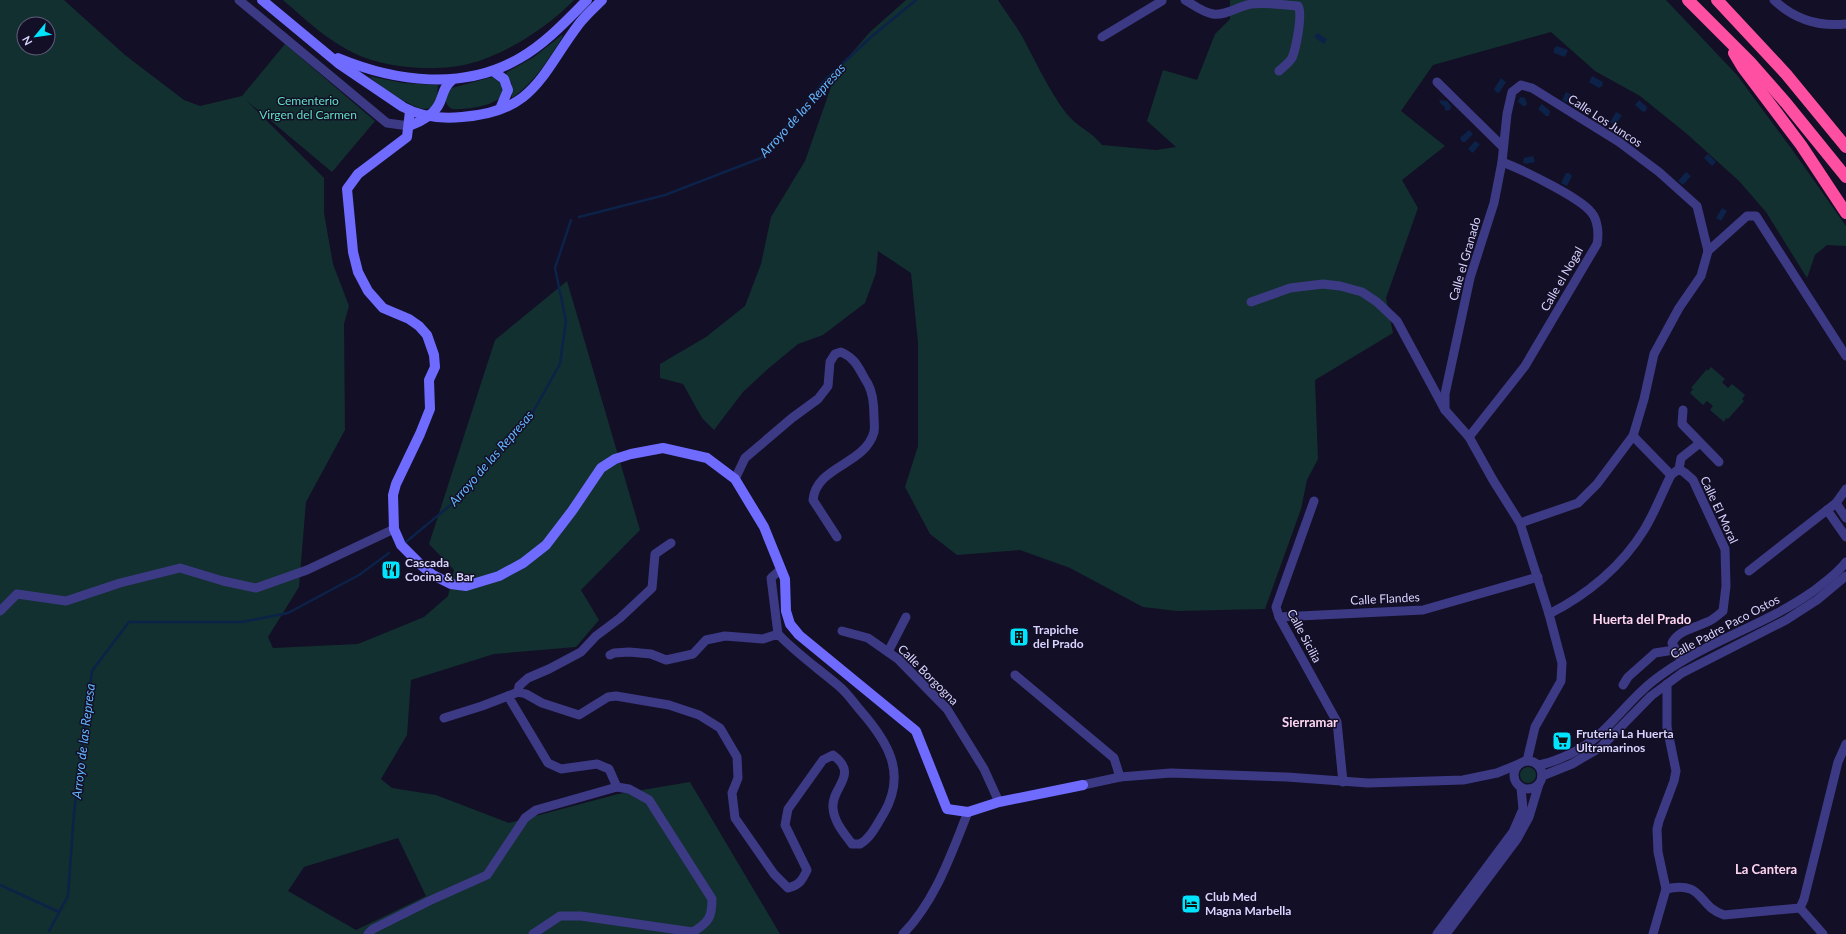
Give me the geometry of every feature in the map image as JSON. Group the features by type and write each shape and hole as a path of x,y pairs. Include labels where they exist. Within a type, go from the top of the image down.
{"highway":[{"path":"1688,0 1750,62 1786,103 1846,177"},
{"path":"1717,0 1786,74 1846,147"},
{"path":"1726,39 1743,68 1785,122 1846,213"}],"street":[{"path":"239,0 387,123 409,126 429,116 440,102 443,91 452,80"},
{"path":"262,0 302,35 331,55 348,70 410,111 429,116 453,118 489,113 510,106 520,100 543,78 579,24 602,0"},
{"path":"331,55 386,75 406,78 452,80 493,71 507,65 532,50 552,35 587,0"},
{"path":"1154,0 1163,0"},
{"path":"1102,37 1163,0"},
{"path":"1185,0 1202,11 1214,14 1223,14 1248,5 1278,2 1298,6 1300,10 1292,58 1279,70"},
{"path":"1774,0 1792,15 1805,21 1831,25 1846,24"},
{"path":"493,71 504,79 508,90 500,109"},
{"path":"1436,82 1503,148"},
{"name":"Calle Los Juncos","path":"1506,114 1512,92 1521,85 1532,88 1619,142 1659,172 1697,206 1708,251"},
{"path":"440,102 453,118"},
{"path":"410,111 407,137 358,174 347,189 353,252 358,272 368,292 383,308 409,319 419,326 427,335 434,355 435,367 429,380 430,409 420,434 396,484 393,495 394,529 401,545 433,575 451,584 466,586 499,576 524,563 546,545 602,468 614,459 663,448 707,458 735,479 764,527 785,579 786,611 790,624 799,635 916,731 947,810 968,812 999,802 1120,777 1171,773 1368,783 1462,780 1497,773 1523,763 1538,765 1541,780 1529,817 1517,838 1446,934"},
{"name":"Calle el Granado","path":"1445,410 1445,394 1470,278 1494,203 1502,162 1506,114"},
{"name":"Calle el Nogal","path":"1469,437 1525,366 1597,244 1598,236 1596,223 1592,212 1577,200 1502,162"},
{"path":"1520,523 1578,502 1597,484 1633,436 1644,399 1654,354 1679,308 1702,276 1708,251 1747,216 1756,216 1846,356"},
{"path":"1251,302 1290,288 1309,284 1340,286 1362,292 1377,302 1397,322 1445,410 1469,437 1493,480 1520,523 1549,614 1562,663 1561,681 1535,728 1523,763 1514,772 1523,809 1513,832 1437,934"},
{"path":"735,479 745,458 792,418 818,399 828,386 830,362 835,354 841,352 852,357 870,389 875,431 869,445 858,456 833,471 816,488 813,500 837,536"},
{"path":"1683,410 1682,424 1719,462"},
{"path":"1633,436 1676,472"},
{"path":"1549,614 1571,603 1595,585 1631,548 1644,530 1676,472 1681,458 1700,443"},
{"name":"Calle El Moral","path":"1674,650 1672,643 1675,637 1693,627 1706,623 1723,611 1726,586 1725,549 1693,480 1685,472 1676,472"},
{"path":"1749,571 1836,504 1846,489"},
{"name":"Calle Sicilia","path":"1314,501 1276,608 1279,617 1337,722 1344,782"},
{"path":"1836,504 1846,518"},
{"path":"1827,510 1846,537"},
{"path":"0,611 17,594 66,601 120,583 180,568 223,581 256,588 307,570 394,529"},
{"path":"518,692 519,686 528,678 581,652 596,636 620,618 652,588 655,554 671,542"},
{"name":"Calle Padre Paco Ostos","path":"1538,765 1566,756 1591,743 1645,688 1682,661 1792,605 1817,588 1846,562"},
{"path":"444,718 482,706 518,692 526,694 542,703 580,715 608,697 616,696 668,705 699,715 720,728 737,757 738,778 732,793 734,818 774,874 788,888 797,885 803,879 807,870 785,825 788,809 823,760 833,755 840,761 844,768 845,778 834,799 834,817 852,844 860,844 872,833 891,800 895,774 890,754 877,729 841,688 794,651 778,634 771,578 781,569"},
{"name":"Calle Padre Paco Ostos","path":"1541,780 1593,753 1610,739 1651,696 1692,666 1786,620 1817,600 1846,576"},
{"name":"Calle Flandes","path":"1279,617 1423,610 1538,578"},
{"path":"888,652 906,617"},
{"name":"Calle Borgogna","path":"842,631 868,638 898,659 947,709 984,769 999,802"},
{"path":"610,655 614,653 629,652 650,654 666,660 693,654 706,640 725,636 763,639 778,634"},
{"path":"1623,685 1628,677 1655,653 1674,650 1682,661"},
{"path":"1015,675 1114,758 1120,777"},
{"path":"1653,934 1666,889 1658,852 1657,830 1676,771 1667,727 1666,684"},
{"path":"508,696 548,763 561,768 597,764 609,769 617,787"},
{"path":"1800,908 1804,899 1838,762 1846,744"},
{"path":"1497,773 1518,785 1531,789 1541,780"},
{"path":"368,934 429,901 486,875 525,818 536,810 617,787 630,789 649,800 712,899 712,913 704,924 693,932 580,916 560,916 533,934"},
{"path":"903,934 918,920 949,864 968,812"},
{"path":"1666,889 1683,886 1691,889 1703,898 1714,910 1724,915 1800,908"},
{"path":"1800,908 1823,934"}],"green space":[{"name":"Cementerio Virgen del Carmen","path":"0,0 64,0 125,55 184,100 200,106 242,96 285,44 375,121 332,172 247,101 324,178 324,213 333,264 349,306 344,324 345,430 306,502 299,587 268,637 273,648 358,644 424,617 448,596 454,570 429,544 495,340 567,281 640,530 581,590 599,620 576,647 494,654 411,680 407,735 381,779 392,788 436,795 509,823 618,794 690,782 780,934 0,934","holes":["398,838 426,896 356,930 288,891 304,867"]},
{"path":"283,0 574,0 539,30 497,54 468,64 442,68 427,68 397,66 383,63 347,50 309,23"},
{"path":"906,0 998,0 1020,33 1054,95 1070,118 1094,136 1102,145 1156,150 1176,147 1147,121 1163,70 1197,80 1215,34 1230,19 1230,0 1666,0 1737,75 1791,148 1846,226 1846,246 1827,245 1815,255 1807,278 1766,212 1739,181 1687,134 1640,96 1595,71 1551,32 1433,65 1401,111 1445,146 1402,180 1418,208 1386,298 1393,333 1315,380 1318,459 1307,480 1301,509 1265,609 1177,611 1143,607 1070,568 1020,550 957,555 930,534 905,487 918,446 918,343 911,273 878,251 876,273 865,303 823,335 798,344 769,368 743,392 714,430 702,418 683,384 660,378 660,364 706,337 745,306 761,264 771,217 805,161 837,70 870,32"},
{"path":"562,35 563,36 552,54 534,78 512,98 512,84 506,74 507,72 534,57"},
{"path":"369,76 403,83 438,85 437,96 432,107 425,109 419,108 395,96"},
{"path":"492,77 500,80 504,87 503,94 492,103 465,109 452,109 447,105 446,100 448,89"},
{"path":"1711,367 1725,379 1722,382 1728,388 1732,384 1745,395 1742,399 1744,401 1728,419 1726,418 1724,422 1710,410 1713,406 1707,401 1703,405 1690,393 1693,389 1691,388 1707,369 1708,371"},
{"path":"1525,767 1531,767 1536,772 1534,781 1531,783 1525,783 1520,778 1520,772"}],"water":[{"path":"1317,33 1327,39 1324,44 1314,37"},
{"path":"1557,46 1568,50 1565,57 1554,53 1554,49"},
{"path":"1592,76 1603,82 1602,86 1599,88 1589,82"},
{"path":"1501,78 1506,82 1499,93 1494,89"},
{"path":"1566,92 1572,95 1567,103 1562,100"},
{"path":"1520,97 1525,98 1527,103 1526,106 1523,106 1518,102"},
{"path":"1439,100 1447,101 1451,106 1450,110 1445,111 1445,107"},
{"path":"1639,100 1647,107 1646,111 1643,112 1635,105"},
{"path":"1542,104 1550,111 1549,116 1546,116 1538,109"},
{"path":"1616,112 1622,115 1615,126 1610,122"},
{"path":"1469,130 1473,134 1465,142 1462,142 1460,138"},
{"path":"1475,141 1480,144 1473,153 1468,149"},
{"path":"1708,154 1716,162 1712,166 1704,158"},
{"path":"1533,156 1535,162 1525,164 1523,162 1524,158"},
{"path":"1686,172 1691,176 1683,185 1678,181"},
{"path":"1566,173 1569,173 1572,176 1567,186 1561,183"},
{"path":"1722,208 1727,211 1721,221 1716,218"}],"waterway":[{"name":"Arroyo de las Represas","path":"579,217 665,195 761,158 825,80 871,37 916,0"},
{"name":"Arroyo de las Represas","path":"406,542 459,498 533,412 560,364 566,321 555,268 571,220"},
{"name":"Arroyo de las Represa","path":"49,931 68,896 74,813 92,671 129,622 242,622 288,613 359,575 389,553"},
{"path":"0,885 59,912"}],"place":[{"name":"Cascada Cocina & Bar","path":"391,570"},
{"name":"Trapiche del Prado","path":"1019,637"},
{"name":"Fruteria La Huerta Ultramarinos","path":"1562,741"},
{"name":"Club Med Magna Marbella","path":"1191,904"}],"district":[{"name":"Huerta del Prado","path":"1642,619"},
{"name":"Sierramar","path":"1310,722"},
{"name":"La Cantera","path":"1766,869"}]}
